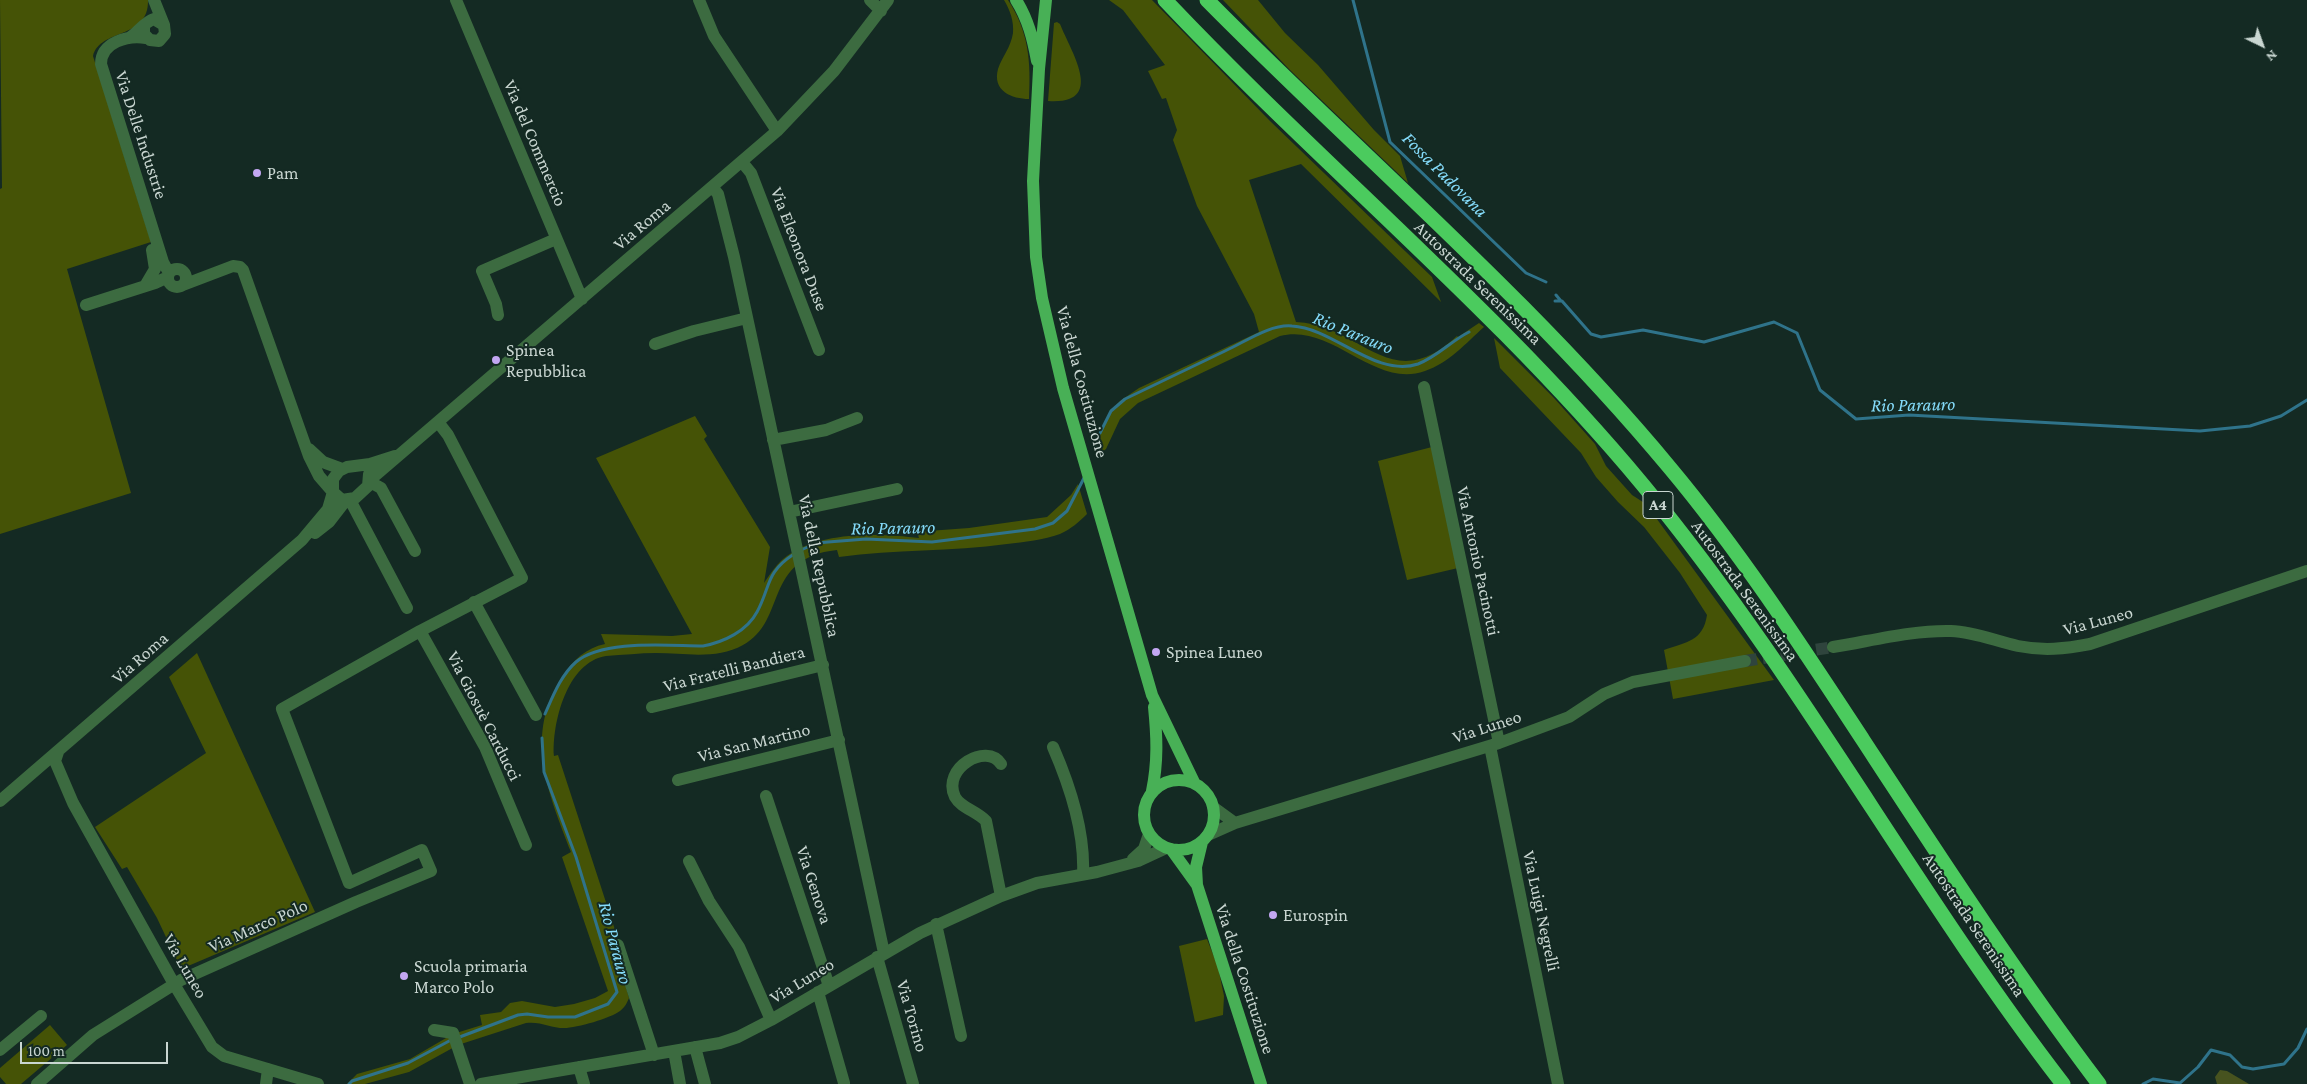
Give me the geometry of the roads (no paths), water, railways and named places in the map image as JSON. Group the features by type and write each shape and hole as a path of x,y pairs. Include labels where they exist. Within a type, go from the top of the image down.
{"highway":[{"name":"Autostrada Serenissima","path":"1165,0 1544,373 1645,488 1734,604 1982,971 2063,1084"},
{"name":"Autostrada Serenissima","path":"1207,0 1571,356 1672,470 1759,585 2030,989 2099,1084"}],"main road":[{"path":"1016,0 1033,38 1039,69"},
{"path":"1039,69 1046,0"},
{"name":"Via della Costituzione","path":"1039,69 1033,181 1033,220 1042,298 1063,388 1152,695 1158,741 1152,792"},
{"name":"Via della Costituzione","path":"1152,695 1194,782"},
{"path":"1183,779 1194,782 1204,789 1211,798 1214,822 1205,838 1185,850 1168,848 1149,834 1144,824 1143,812 1146,801 1161,784 1171,780 1183,779"},
{"name":"Via della Costituzione","path":"1205,838 1196,867 1197,885 1261,1084"},
{"name":"Via della Costituzione","path":"1168,848 1197,885"}],"street":[{"path":"154,0 164,25"},
{"path":"146,29 154,0"},
{"name":"Via del Commercio","path":"456,0 582,299"},
{"path":"699,0 714,36 777,131"},
{"path":"870,0 887,4"},
{"name":"Via Roma","path":"0,801 302,540 329,522 348,500 360,496 370,481 400,454 713,188 777,131 822,85 887,4"},
{"path":"146,29 154,19 164,25"},
{"name":"Via Delle Industrie","path":"164,25 165,34 162,38 154,41 146,29 109,46 102,54 101,64 161,256 175,277 202,277 235,266 243,270 304,444 319,476 333,492"},
{"name":"Via Eleonora Duse","path":"742,162 751,173 819,350"},
{"name":"Via della Repubblica","path":"713,188 718,194 734,257 839,740 881,955"},
{"path":"150,285 155,269 148,237 152,226"},
{"path":"498,315 496,304 482,271 556,239"},
{"path":"86,305 175,277"},
{"path":"655,344 694,331 746,318"},
{"name":"Via Antonio Pacinotti","path":"1424,387 1494,744"},
{"path":"773,440 826,430 857,418"},
{"path":"356,902 282,709 474,602 522,578 448,435 438,422"},
{"name":"Via Delle Industrie","path":"304,444 314,455 328,465 342,469"},
{"name":"Via Roma","path":"302,540 328,509 333,492 333,479 342,469 380,462 400,454"},
{"path":"319,476 328,465"},
{"path":"358,465 368,471 370,481 381,488 415,551"},
{"path":"789,512 898,489"},
{"path":"333,492 338,498 348,500 407,608"},
{"name":"Via Luneo","path":"1833,647 1927,632 1951,631 1982,634 2015,646 2061,650 2090,644 2162,621 2307,571"},
{"path":"474,602 536,715"},
{"name":"Via Giosuè Carducci","path":"420,632 485,747 526,845"},
{"name":"Via Luneo","path":"1205,838 1235,823 1494,744 1569,717 1604,694 1632,682 1745,661"},
{"name":"Via Fratelli Bandiera","path":"652,707 823,665"},
{"name":"Via San Martino","path":"678,780 839,740"},
{"name":"Via Luigi Negrelli","path":"1494,744 1558,1084"},
{"path":"1053,747 1065,775 1077,817 1083,874"},
{"name":"Via Luneo","path":"58,752 55,761 73,803 174,984 216,1050 224,1056 318,1084"},
{"path":"1001,764 994,757 990,756 966,762 955,773 952,786 955,796 960,803 986,821 1001,896"},
{"name":"Via Luneo","path":"42,766 73,803"},
{"name":"Via Genova","path":"766,796 823,989 844,1083"},
{"path":"1213,807 1235,823"},
{"name":"Via Luneo","path":"1127,863 1144,849 1149,834"},
{"name":"Via Luneo","path":"483,1084 720,1043 771,1020 936,924 1036,883 1138,861 1168,848"},
{"name":"Via Marco Polo","path":"37,1084 93,1035 174,984 356,902 431,871 422,850 349,883"},
{"path":"689,861 709,901 739,947 771,1020"},
{"path":"936,924 961,1036"},
{"path":"618,945 654,1055"},
{"name":"Via Torino","path":"881,955 913,1084"},
{"path":"0,1050 41,1016"},
{"path":"434,1030 455,1039 470,1084"},
{"path":"695,1047 705,1084"},
{"path":"674,1051 680,1084"},
{"path":"578,1067 584,1084"},
{"path":"266,1084 268,1068"}],"waterway":[{"name":"Fossa Padovana","path":"1353,0 1390,142 1526,273 1546,282"},
{"name":"Fossa Padovana","path":"1556,295 1561,301"},
{"name":"Rio Parauro","path":"1555,301 1562,301 1591,334 1601,337 1643,330 1704,342 1774,322 1797,333 1820,390 1856,419 1909,415 2200,431 2250,426 2281,416 2307,400"},
{"name":"Rio Parauro","path":"1100,433 1111,411 1125,399 1258,334 1275,328 1292,326 1308,329 1370,359 1402,366 1425,361 1469,332"},
{"name":"Rio Parauro","path":"801,550 817,543 828,542 866,539 932,542 1035,529 1053,523 1067,511 1084,478"},
{"name":"Rio Parauro","path":"545,714 566,673 576,662 588,655 602,650 637,645 703,646 719,642 734,635 753,619 773,574 778,567 794,554"},
{"name":"Rio Parauro","path":"457,1038 518,1015 575,1017 608,1004 617,992 576,857 544,772 542,738"},
{"path":"2143,1084 2153,1079 2180,1083 2198,1067 2211,1050 2230,1055 2242,1067 2253,1069 2284,1064 2298,1048 2307,1029"},
{"name":"Rio Parauro","path":"349,1084 352,1081 408,1063 451,1040"}],"tunnel":[{"path":"1745,661 1833,647"}],"place":[{"name":"Pam","path":"257,173"},
{"name":"Spinea Repubblica","path":"496,360"},
{"name":"Spinea Luneo","path":"1156,652"},
{"name":"Eurospin","path":"1273,915"},
{"name":"Scuola primaria Marco Polo","path":"404,976"}]}
